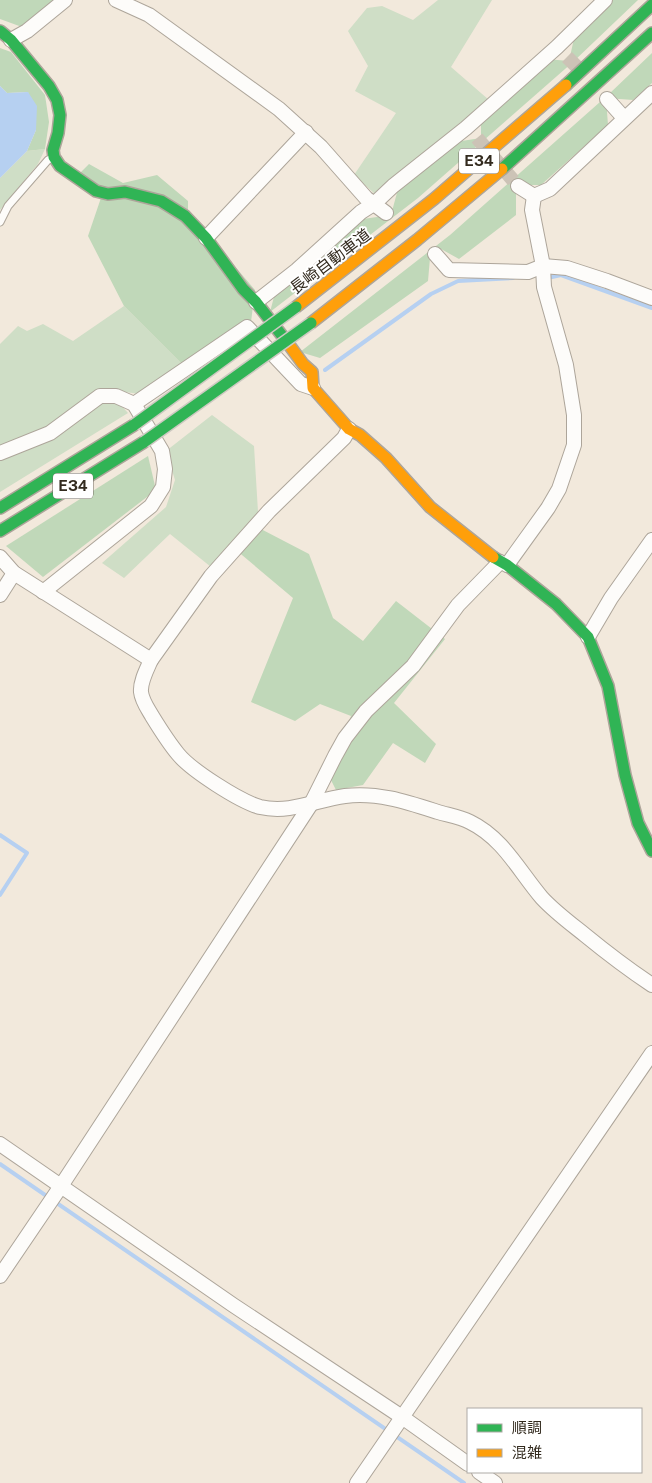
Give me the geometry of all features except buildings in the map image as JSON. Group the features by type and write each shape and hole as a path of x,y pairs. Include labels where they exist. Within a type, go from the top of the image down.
{"main road":[{"name":"長崎自動車道","path":"0,508 134,425 296,307 439,196 554,95 652,5"},
{"name":"E34","path":"1,530 144,442 311,323 452,212 568,111 652,33"},
{"path":"5,35 49,86 57,100 60,115 58,133 53,150 54,157 60,166 96,190 108,194 125,192 161,201 185,216 206,238 243,289 256,302 303,364 312,372 313,388 349,429 360,435 386,458 430,507 556,604 588,637 608,686 625,774 638,822 652,851"}],"street":[{"path":"5,35 27,31 65,0"},
{"path":"116,0 148,15 172,31 279,109 322,147 366,198 380,208"},
{"path":"256,302 297,270 361,212 380,208 394,186 466,128 605,0"},
{"path":"556,47 567,57"},
{"path":"534,196 550,188 652,93"},
{"path":"607,100 624,118"},
{"path":"466,128 477,138"},
{"path":"206,238 306,132"},
{"path":"518,186 534,196"},
{"path":"0,1276 311,804 346,738 366,711 413,666 458,605 504,563 548,508 559,489 574,445 574,415 566,365 544,287 543,266 532,210 534,196"},
{"path":"434,254 450,270 528,272 543,266 567,268 652,298"},
{"path":"134,404 247,327 301,384 313,388"},
{"path":"0,453 50,433 100,396 116,396 134,404 162,451 165,470 163,487 151,506 43,592"},
{"path":"349,429 344,438 269,511 211,576 152,660 141,690 143,700 159,728 178,755 196,770 245,801 260,807 276,809 293,808 346,796 369,795 398,799 469,822 489,833 504,848 543,898 559,914 627,968 652,984"},
{"path":"588,637 616,591 652,540"},
{"path":"0,557 14,573 152,660"},
{"path":"0,595 14,573"},
{"path":"357,1483 652,1053"},
{"path":"0,1144 233,1305 402,1417 467,1463"},
{"path":"480,1473 495,1483"}],"lane":[{"path":"0,222 8,206 48,160 54,157"}],"green space":[{"path":"0,0 55,0 22,27 0,19"},
{"path":"438,0 492,0 451,67 489,100 375,194 354,175 396,113 355,91 368,66 348,31 367,8 382,6 413,20"},
{"path":"613,0 638,0 573,62 418,198 270,312 275,293 363,219 391,215 398,189 455,142 481,138 481,120 546,59 569,61 575,34"},
{"path":"0,48 11,52 45,95 49,122 45,149 27,151 36,130 28,92 7,93 0,86"},
{"path":"652,53 652,83 633,100 606,98 608,125 541,185 516,185 516,215 459,259 441,249 430,258 428,281 320,358 300,352 450,235 609,94"},
{"path":"45,149 38,164 0,210 0,178 27,151"},
{"path":"89,164 123,183 157,175 188,201 188,211 255,290 251,322 185,367 124,306 88,236 104,189 80,173"},
{"path":"124,306 185,367 139,394 106,389 128,413 0,492 0,344 18,326 27,331 43,324 73,341"},
{"path":"212,415 254,446 259,528 216,571 170,534 124,578 102,563 166,507 175,480 166,451"},
{"path":"148,456 156,490 43,577 6,546"},
{"path":"259,528 309,554 333,618 363,641 396,601 445,639 394,703 436,744 425,763 393,743 363,785 336,790 330,778 351,716 320,704 295,721 251,702 293,598 236,550"}],"water":[{"path":"0,86 7,93 28,92 37,106 36,130 27,151 0,178"}],"waterway":[{"path":"552,277 561,275 652,308"},
{"path":"325,370 431,294 458,281 513,278"},
{"path":"0,835 27,853 0,895"},
{"path":"0,1164 464,1483"}],"tunnel":[{"path":"567,57 585,75"},
{"path":"477,138 518,186"}],"traffic: fast":[{"path":"566,85 652,5"},
{"path":"0,31 11,40 49,86 57,100 60,115 58,133 53,150 54,157 60,166 96,191 108,194 125,192 161,201 185,216 206,238 243,289 256,302 287,342"},
{"path":"502,169 652,33"},
{"path":"134,425 296,307"},
{"path":"144,442 311,323"},
{"path":"0,508 134,425"},
{"path":"0,531 144,442"},
{"path":"493,557 507,565 556,604 588,637 608,686 625,775 638,823 652,851"}],"traffic: slow":[{"path":"296,307 434,199 566,85"},
{"path":"311,323 417,240 502,169"},
{"path":"287,342 303,364 312,372 313,388 349,429 360,435 386,458 430,507 493,557"}]}
